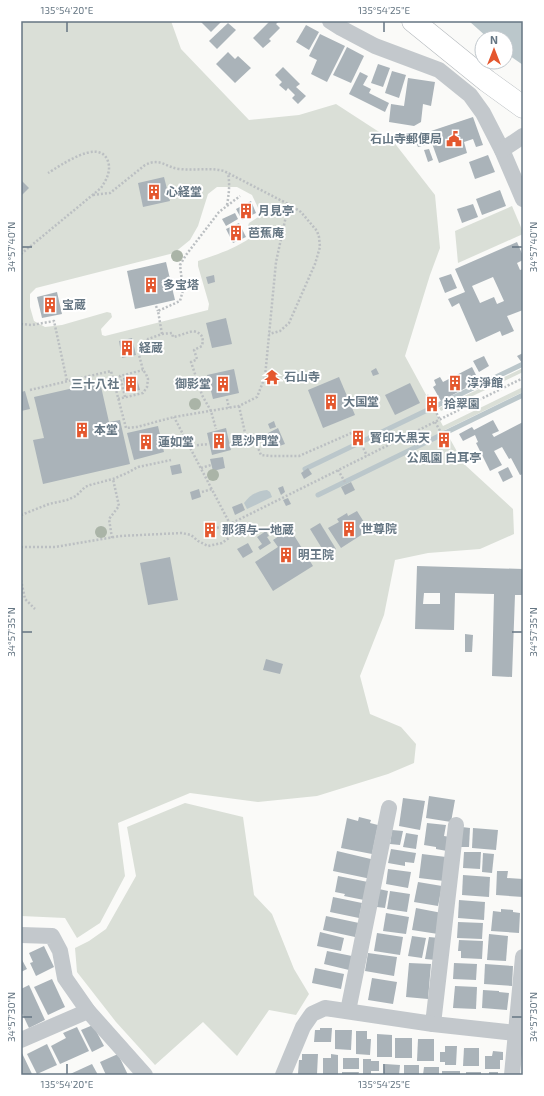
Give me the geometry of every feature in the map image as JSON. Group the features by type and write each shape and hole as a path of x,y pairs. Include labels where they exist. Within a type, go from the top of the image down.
{"highway":[{"path":"413,21 523,108"}],"street":[{"path":"330,21 375,46 439,70 470,95 483,113 502,150 523,199"},
{"path":"502,150 523,136"},
{"path":"348,1011 389,808"},
{"path":"433,1024 456,825"},
{"path":"21,935 52,936 60,951 65,978 88,1011 145,1075"},
{"path":"512,1075 519,1033 523,957"},
{"path":"283,1075 303,1027 312,1014 325,1008 433,1024 519,1033"},
{"path":"21,1040 88,1011"}],"path":[{"path":"21,254 102,188 108,176 109,165 106,157 94,151 83,153 48,173"},
{"path":"93,195 110,193 150,163 164,163 180,169 217,169 228,173 302,212 317,231 320,247 315,264 289,323 280,331 269,334"},
{"path":"227,206 229,188 228,173"},
{"path":"158,311 180,301 183,290 180,266 186,255 219,212 240,196"},
{"path":"30,390 111,371 126,428 137,427 174,417 239,406 257,397 265,377 276,262 286,216 290,205"},
{"path":"156,306 162,334"},
{"path":"21,324 32,325 54,321 67,381"},
{"path":"118,399 143,393 147,387 148,379 143,370 139,355 148,339 162,334 172,333 174,337 193,331 201,333 203,337 202,346 194,350 197,359 191,362 202,395 211,411 216,429"},
{"path":"125,397 120,376 143,370"},
{"path":"214,529 230,524 523,378"},
{"path":"427,395 430,401"},
{"path":"227,399 229,408"},
{"path":"239,406 248,446 256,443 261,455 299,456 356,431 357,434"},
{"path":"434,407 440,420"},
{"path":"21,547 55,547 120,536 182,533 191,535 198,541 208,546 222,543 228,538 230,524 174,417"},
{"path":"435,422 443,436"},
{"path":"361,442 367,456"},
{"path":"189,446 209,444"},
{"path":"21,515 50,504 67,500 76,496 85,487 113,479 138,467 171,460"},
{"path":"201,468 211,465"},
{"path":"338,470 346,484"},
{"path":"112,538 109,519 119,506 113,479"},
{"path":"202,492 212,489"},
{"path":"21,580 25,599 35,609"}],"shaded area":[{"name":"石山寺","path":"21,21 171,21 181,49 249,120 299,115 336,104 393,141 435,195 440,248 405,356 443,426 523,387 523,392 445,430 464,464 513,509 514,534 480,549 428,553 395,560 384,615 360,676 370,714 401,727 416,744 414,763 388,774 317,796 258,802 190,793 118,823 125,876 100,923 77,938 65,918 21,916","holes":["217,187 237,187 252,195 260,212 260,216 249,223 248,226 251,234 250,238 231,249 198,261 198,266 209,304 208,310 105,336 102,335 101,329 112,317 111,313 107,312 62,325 45,327 34,321 30,307 30,294 36,288 174,253 190,240 198,226 208,194"]},
{"path":"469,21 523,21 523,65 514,59 514,30 479,30"},
{"path":"512,206 523,234 458,263 455,231"},
{"path":"523,368 523,372 441,411 439,408"},
{"path":"267,490 270,492 272,497 247,509 244,503 249,498 257,492"},
{"path":"185,803 243,817 254,895 272,914 294,969 309,994 296,1015 269,1010 237,1056 203,1022 155,1065 116,1022 77,972 75,948 89,941 106,929 136,876 127,827"}],"building":[{"path":"200,21 222,21 211,32"},
{"path":"270,21 279,21 276,24 280,28 269,39 271,41 263,48 253,38"},
{"path":"228,23 236,30 217,49 209,41"},
{"path":"306,25 319,32 309,50 296,42"},
{"path":"320,34 345,46 327,82 311,74 317,60 309,56"},
{"path":"347,47 364,56 351,83 333,75"},
{"path":"228,52 235,59 238,56 251,68 235,83 216,64"},
{"path":"378,64 390,68 383,87 371,83"},
{"path":"283,67 300,84 296,87 306,96 298,104 292,98 295,95 288,88 286,91 279,85 282,82 275,75"},
{"path":"392,71 406,75 399,98 385,93"},
{"path":"360,72 368,76 363,85 371,89 369,93 389,103 385,112 349,94"},
{"path":"408,78 435,82 431,106 423,104 421,122 414,126 389,122 391,104 404,106"},
{"path":"473,117 483,145 476,147 473,139 464,142 467,153 439,163 428,132"},
{"path":"421,132 425,145 418,147 413,135"},
{"path":"429,149 433,160 428,162 424,150"},
{"path":"488,155 495,172 475,179 469,162"},
{"name":"心経堂","path":"164,177 170,201 143,207 138,183"},
{"path":"21,180 29,188 21,196"},
{"path":"500,190 506,206 482,215 476,199"},
{"name":"月見亭","path":"251,201 256,213 242,220 236,209"},
{"path":"473,204 478,217 462,223 457,209"},
{"path":"235,213 238,219 226,226 222,219"},
{"name":"芭蕉庵","path":"239,223 246,237 233,243 226,229"},
{"path":"517,242 523,256 523,260 517,263 520,270 523,269 523,310 507,316 514,331 502,336 500,331 476,342 459,303 452,307 448,299 465,292 455,269","holes":["493,277 504,301 497,304 494,297 480,303 472,286"]},
{"name":"多宝塔","path":"166,262 175,300 135,309 127,271"},
{"path":"451,274 457,288 445,293 439,278"},
{"path":"214,275 215,282 208,284 206,277"},
{"name":"宝蔵","path":"57,292 62,314 42,318 37,297"},
{"path":"226,318 232,344 212,348 206,323"},
{"name":"経蔵","path":"132,338 136,355 122,358 119,341"},
{"path":"523,353 523,363 522,363 517,356"},
{"path":"484,356 489,366 479,372 473,361"},
{"name":"淳淨館","path":"472,367 479,381 441,401 433,387 436,385 434,380 440,377 443,382"},
{"path":"376,368 379,374 373,376 371,371"},
{"name":"御影堂","path":"234,369 239,393 213,399 207,375"},
{"name":"三十八社","path":"136,375 140,390 126,393 123,378"},
{"name":"大国堂","path":"339,377 355,415 323,428 308,390"},
{"name":"本堂","path":"100,382 109,422 120,420 130,464 43,484 33,440 44,438 34,397"},
{"path":"410,383 420,403 395,415 385,395"},
{"path":"25,391 30,409 21,411 21,392"},
{"name":"拾翠園","path":"435,399 437,404 429,408 426,403"},
{"path":"493,420 499,431 492,434 494,437 523,422 523,474 520,475 511,458 509,459 502,447 494,451 502,465 490,471 476,443 478,442 475,435 463,441 459,434 472,427 474,430"},
{"path":"274,421 276,427 270,429 268,424"},
{"name":"蓮如堂","path":"158,426 164,452 134,460 127,433"},
{"name":"毘沙門堂","path":"226,428 231,450 212,455 207,433"},
{"path":"278,428 285,444 274,448 268,433"},
{"name":"寳印大黒天","path":"361,432 364,439 355,444 352,437"},
{"name":"公風園 白耳亭","path":"446,435 449,441 441,445 438,439"},
{"path":"223,457 225,468 213,471 210,459"},
{"path":"180,464 182,473 172,475 170,466"},
{"path":"508,467 513,477 503,482 498,472"},
{"path":"308,468 312,474 304,479 301,473"},
{"path":"351,482 355,490 345,495 341,487"},
{"path":"283,486 285,492 281,495 278,488"},
{"path":"199,489 201,497 192,500 190,492"},
{"path":"288,498 291,504 286,506 283,500"},
{"path":"242,503 245,510 235,515 232,507"},
{"name":"世尊院","path":"357,511 369,530 341,548 328,528 339,522 337,519 347,513 348,516"},
{"path":"320,523 336,549 326,555 310,529"},
{"name":"那須与一地蔵","path":"211,527 213,532 208,534 206,529"},
{"name":"明王院","path":"290,529 313,566 273,591 255,562 278,547 273,540"},
{"path":"266,531 269,536 267,537 271,543 260,550 258,547 262,544 257,537"},
{"path":"248,543 253,552 243,558 237,549"},
{"path":"170,557 178,600 148,605 140,563"},
{"path":"417,566 523,569 523,595 515,595 512,677 492,676 494,594 455,593 454,630 415,629","holes":["424,593 440,593 440,604 423,604"]},
{"path":"465,634 473,635 472,652 465,652"},
{"path":"266,659 283,664 280,674 263,670"},
{"path":"429,796 455,800 451,822 426,818"},
{"path":"403,798 425,801 420,830 399,826"},
{"path":"359,817 371,820 370,823 378,825 372,854 341,848 347,818 358,821"},
{"path":"427,823 446,825 444,836 450,837 447,851 424,845"},
{"path":"462,827 470,828 469,847 461,847"},
{"path":"473,828 498,830 496,850 472,848"},
{"path":"392,830 403,831 400,845 390,844"},
{"path":"406,833 418,835 416,849 403,847"},
{"path":"391,849 416,853 414,863 405,862 405,866 388,863"},
{"path":"337,851 375,860 371,879 333,871"},
{"path":"464,852 481,852 480,869 463,868"},
{"path":"483,853 494,854 492,873 482,872"},
{"path":"422,854 446,857 444,881 419,878"},
{"path":"388,869 411,872 408,888 386,884"},
{"path":"497,871 508,871 507,878 523,879 523,897 496,895"},
{"path":"463,875 490,877 489,897 462,895"},
{"path":"338,876 368,882 364,900 344,896 345,894 335,892"},
{"path":"418,882 442,886 438,906 414,902"},
{"path":"379,889 388,891 385,908 377,907"},
{"path":"390,891 410,894 407,912 387,909"},
{"path":"333,897 362,903 359,918 330,912"},
{"path":"459,900 485,902 484,920 458,918"},
{"path":"416,908 442,913 438,934 412,930"},
{"path":"501,909 513,910 513,912 520,913 519,933 491,931 493,911 501,912"},
{"path":"386,913 409,917 406,934 383,931"},
{"path":"326,916 359,923 355,937 323,930"},
{"path":"458,922 483,923 482,939 457,938"},
{"path":"320,932 344,938 341,951 317,946"},
{"path":"377,933 403,937 400,955 374,951"},
{"path":"489,934 508,936 506,961 487,960"},
{"path":"412,936 426,938 422,958 408,956"},
{"path":"429,937 439,938 436,960 425,959"},
{"path":"459,940 483,941 482,959 461,958 461,951 458,951"},
{"path":"44,946 54,967 36,976 30,963 33,962 29,953"},
{"path":"327,951 352,956 349,970 324,964"},
{"path":"368,953 397,957 394,976 365,971"},
{"path":"21,958 27,969 21,972"},
{"path":"409,963 431,964 428,999 406,997"},
{"path":"454,963 477,964 476,980 453,979"},
{"path":"485,964 513,966 512,986 484,984"},
{"path":"315,968 344,974 341,989 312,983"},
{"path":"372,978 397,982 393,1004 368,1000"},
{"path":"52,979 65,1007 48,1015 34,987"},
{"path":"29,985 45,1020 29,1028 21,1011 21,989"},
{"path":"455,986 477,987 476,1009 453,1008"},
{"path":"483,990 509,993 507,1010 482,1008"},
{"path":"93,1025 104,1046 92,1052 81,1030"},
{"path":"77,1027 89,1051 60,1064 51,1046 66,1038 63,1033"},
{"path":"320,1028 332,1028 331,1042 314,1042 315,1030 320,1030"},
{"path":"335,1030 352,1030 351,1050 335,1049"},
{"path":"356,1031 367,1031 367,1039 371,1039 370,1055 356,1054"},
{"path":"377,1034 392,1035 392,1057 377,1057"},
{"path":"395,1038 412,1038 412,1058 395,1058"},
{"path":"418,1039 434,1039 434,1061 417,1061"},
{"path":"47,1044 57,1065 37,1074 27,1054"},
{"path":"445,1046 457,1046 456,1065 445,1065 445,1062 440,1062 440,1052 445,1052"},
{"path":"464,1048 479,1048 479,1066 463,1066"},
{"path":"21,1051 32,1074 30,1075 21,1075"},
{"path":"493,1051 503,1052 503,1060 500,1060 500,1069 485,1069 485,1056 492,1056"},
{"path":"118,1054 128,1075 106,1075 100,1062"},
{"path":"302,1054 318,1054 317,1074 298,1074 299,1060 302,1060"},
{"path":"331,1054 338,1055 338,1075 323,1075 323,1058 331,1058"},
{"path":"343,1058 359,1058 359,1069 343,1069"},
{"path":"363,1059 379,1061 379,1071 371,1071 371,1075 363,1075"},
{"path":"92,1064 98,1075 68,1075"},
{"path":"385,1064 400,1065 399,1075 384,1075"},
{"path":"404,1065 419,1065 419,1075 404,1075"},
{"path":"424,1067 439,1067 439,1075 423,1075"},
{"path":"442,1071 460,1071 460,1075 442,1075"},
{"path":"342,1072 359,1072 358,1075 342,1075"},
{"path":"466,1072 481,1072 481,1075 466,1075"},
{"path":"489,1072 498,1072 498,1075 489,1075"}],"waterway":[{"path":"305,469 523,364"},
{"path":"318,495 523,395"}],"place":[{"name":"石山寺郵便局","path":"454,139"},
{"name":"心経堂","path":"154,192"},
{"name":"月見亭","path":"246,211"},
{"name":"芭蕉庵","path":"236,233"},
{"name":"多宝塔","path":"151,285"},
{"name":"宝蔵","path":"50,305"},
{"name":"経蔵","path":"127,348"},
{"name":"石山寺","path":"272,377"},
{"name":"淳淨館","path":"455,383"},
{"name":"三十八社","path":"131,384"},
{"name":"御影堂","path":"223,384"},
{"name":"大国堂","path":"331,402"},
{"name":"拾翠園","path":"432,404"},
{"name":"本堂","path":"82,430"},
{"name":"寳印大黒天","path":"358,438"},
{"name":"公風園 白耳亭","path":"444,440"},
{"name":"毘沙門堂","path":"219,441"},
{"name":"蓮如堂","path":"146,442"},
{"name":"世尊院","path":"349,529"},
{"name":"那須与一地蔵","path":"210,530"},
{"name":"明王院","path":"286,555"}]}
